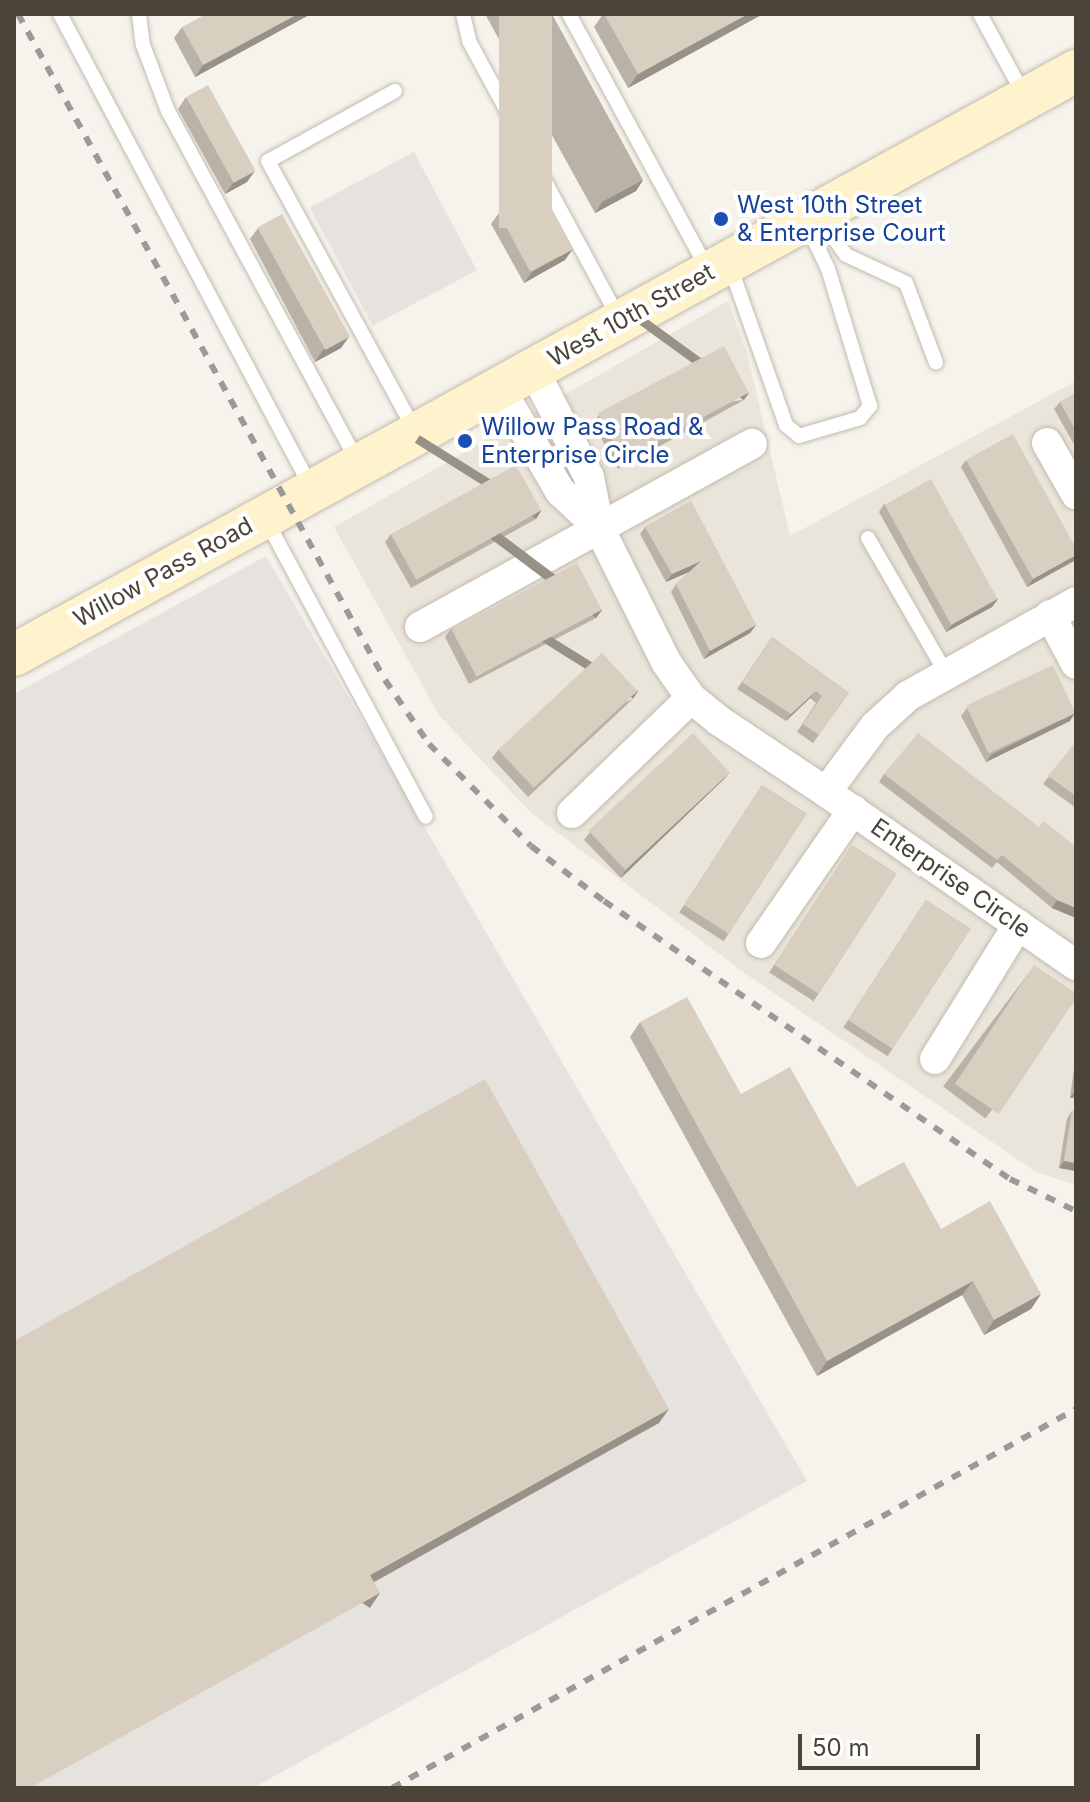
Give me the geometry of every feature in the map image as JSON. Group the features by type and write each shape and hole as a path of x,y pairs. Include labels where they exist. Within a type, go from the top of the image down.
{"main road":[{"name":"West 10th Street","path":"312,490 1076,71"},
{"name":"Willow Pass Road","path":"14,655 312,490"}],"street":[{"name":"Enterprise Circle","path":"516,378 560,491 599,528 636,609 691,698 1076,965"},
{"path":"1047,443 1076,494"},
{"path":"420,627 752,444"},
{"path":"826,792 875,726 908,696 1063,608 1076,664"},
{"path":"572,813 691,698"},
{"path":"761,943 853,810"},
{"path":"935,1059 1018,925"}],"lane":[{"path":"60,14 312,490"},
{"path":"139,14 143,45 168,111 359,464"},
{"path":"463,14 469,41 620,321"},
{"path":"569,14 719,267 786,425 799,436 860,418 870,406 811,216"},
{"path":"980,14 1026,98"},
{"path":"395,91 268,161 416,433"},
{"path":"811,216 846,255 906,283 936,363"},
{"path":"264,516 426,817"},
{"path":"868,538 946,673"}],"shaded area":[{"path":"414,152 477,270 373,326 310,207"},
{"path":"728,301 747,353 790,536 1076,381 1076,1185 1036,1172 749,976 529,811 439,715 334,527"},
{"path":"266,556 807,1481 253,1788 14,1788 14,694"}],"building":[{"path":"206,14 298,14 203,65 182,27"},
{"path":"499,14 552,14 552,228 499,228"},
{"path":"604,14 748,14 638,74"},
{"path":"208,85 256,171 234,183 186,97"},
{"path":"541,190 572,249 530,272 499,213"},
{"path":"282,214 350,336 325,350 258,228"},
{"path":"724,346 749,393 623,460 598,413"},
{"path":"1076,393 1076,431 1060,402"},
{"path":"1013,434 1076,548 1076,555 1033,579 966,460"},
{"path":"516,465 541,510 416,580 391,534"},
{"path":"931,479 997,599 951,625 885,505"},
{"path":"691,501 756,625 710,651 676,584 701,561 672,574 645,527"},
{"path":"577,563 602,610 477,676 452,630"},
{"path":"772,637 849,693 819,735 803,724 822,696 816,691 791,714 742,682"},
{"path":"602,653 637,691 534,788 498,750"},
{"path":"1053,665 1075,713 988,754 966,706"},
{"path":"693,733 730,772 625,870 588,831"},
{"path":"918,733 1039,827 1044,821 1076,847 1076,908 1057,900 1002,855 997,860 884,774"},
{"path":"1076,742 1076,796 1048,776"},
{"path":"762,785 806,814 729,934 684,905"},
{"path":"852,845 896,874 819,994 774,965"},
{"path":"926,900 970,929 893,1049 848,1020"},
{"path":"1034,965 1076,993 1076,998 999,1114 955,1084"},
{"path":"687,997 741,1094 790,1067 857,1187 904,1162 941,1229 990,1201 1041,1294 994,1320 973,1281 827,1361 640,1022"},
{"path":"485,1079 669,1409 370,1575 380,1593 30,1788 14,1788 14,1341"},
{"path":"1076,1110 1076,1163 1064,1161 1072,1111"}],"railway":[{"path":"18,14 385,680 429,744 531,846 604,901 1010,1179 1076,1211"},
{"path":"392,1788 1076,1409"}],"place":[{"name":"West 10th Street & Enterprise Court","path":"721,219"},
{"name":"Willow Pass Road & Enterprise Circle","path":"465,441"}]}
